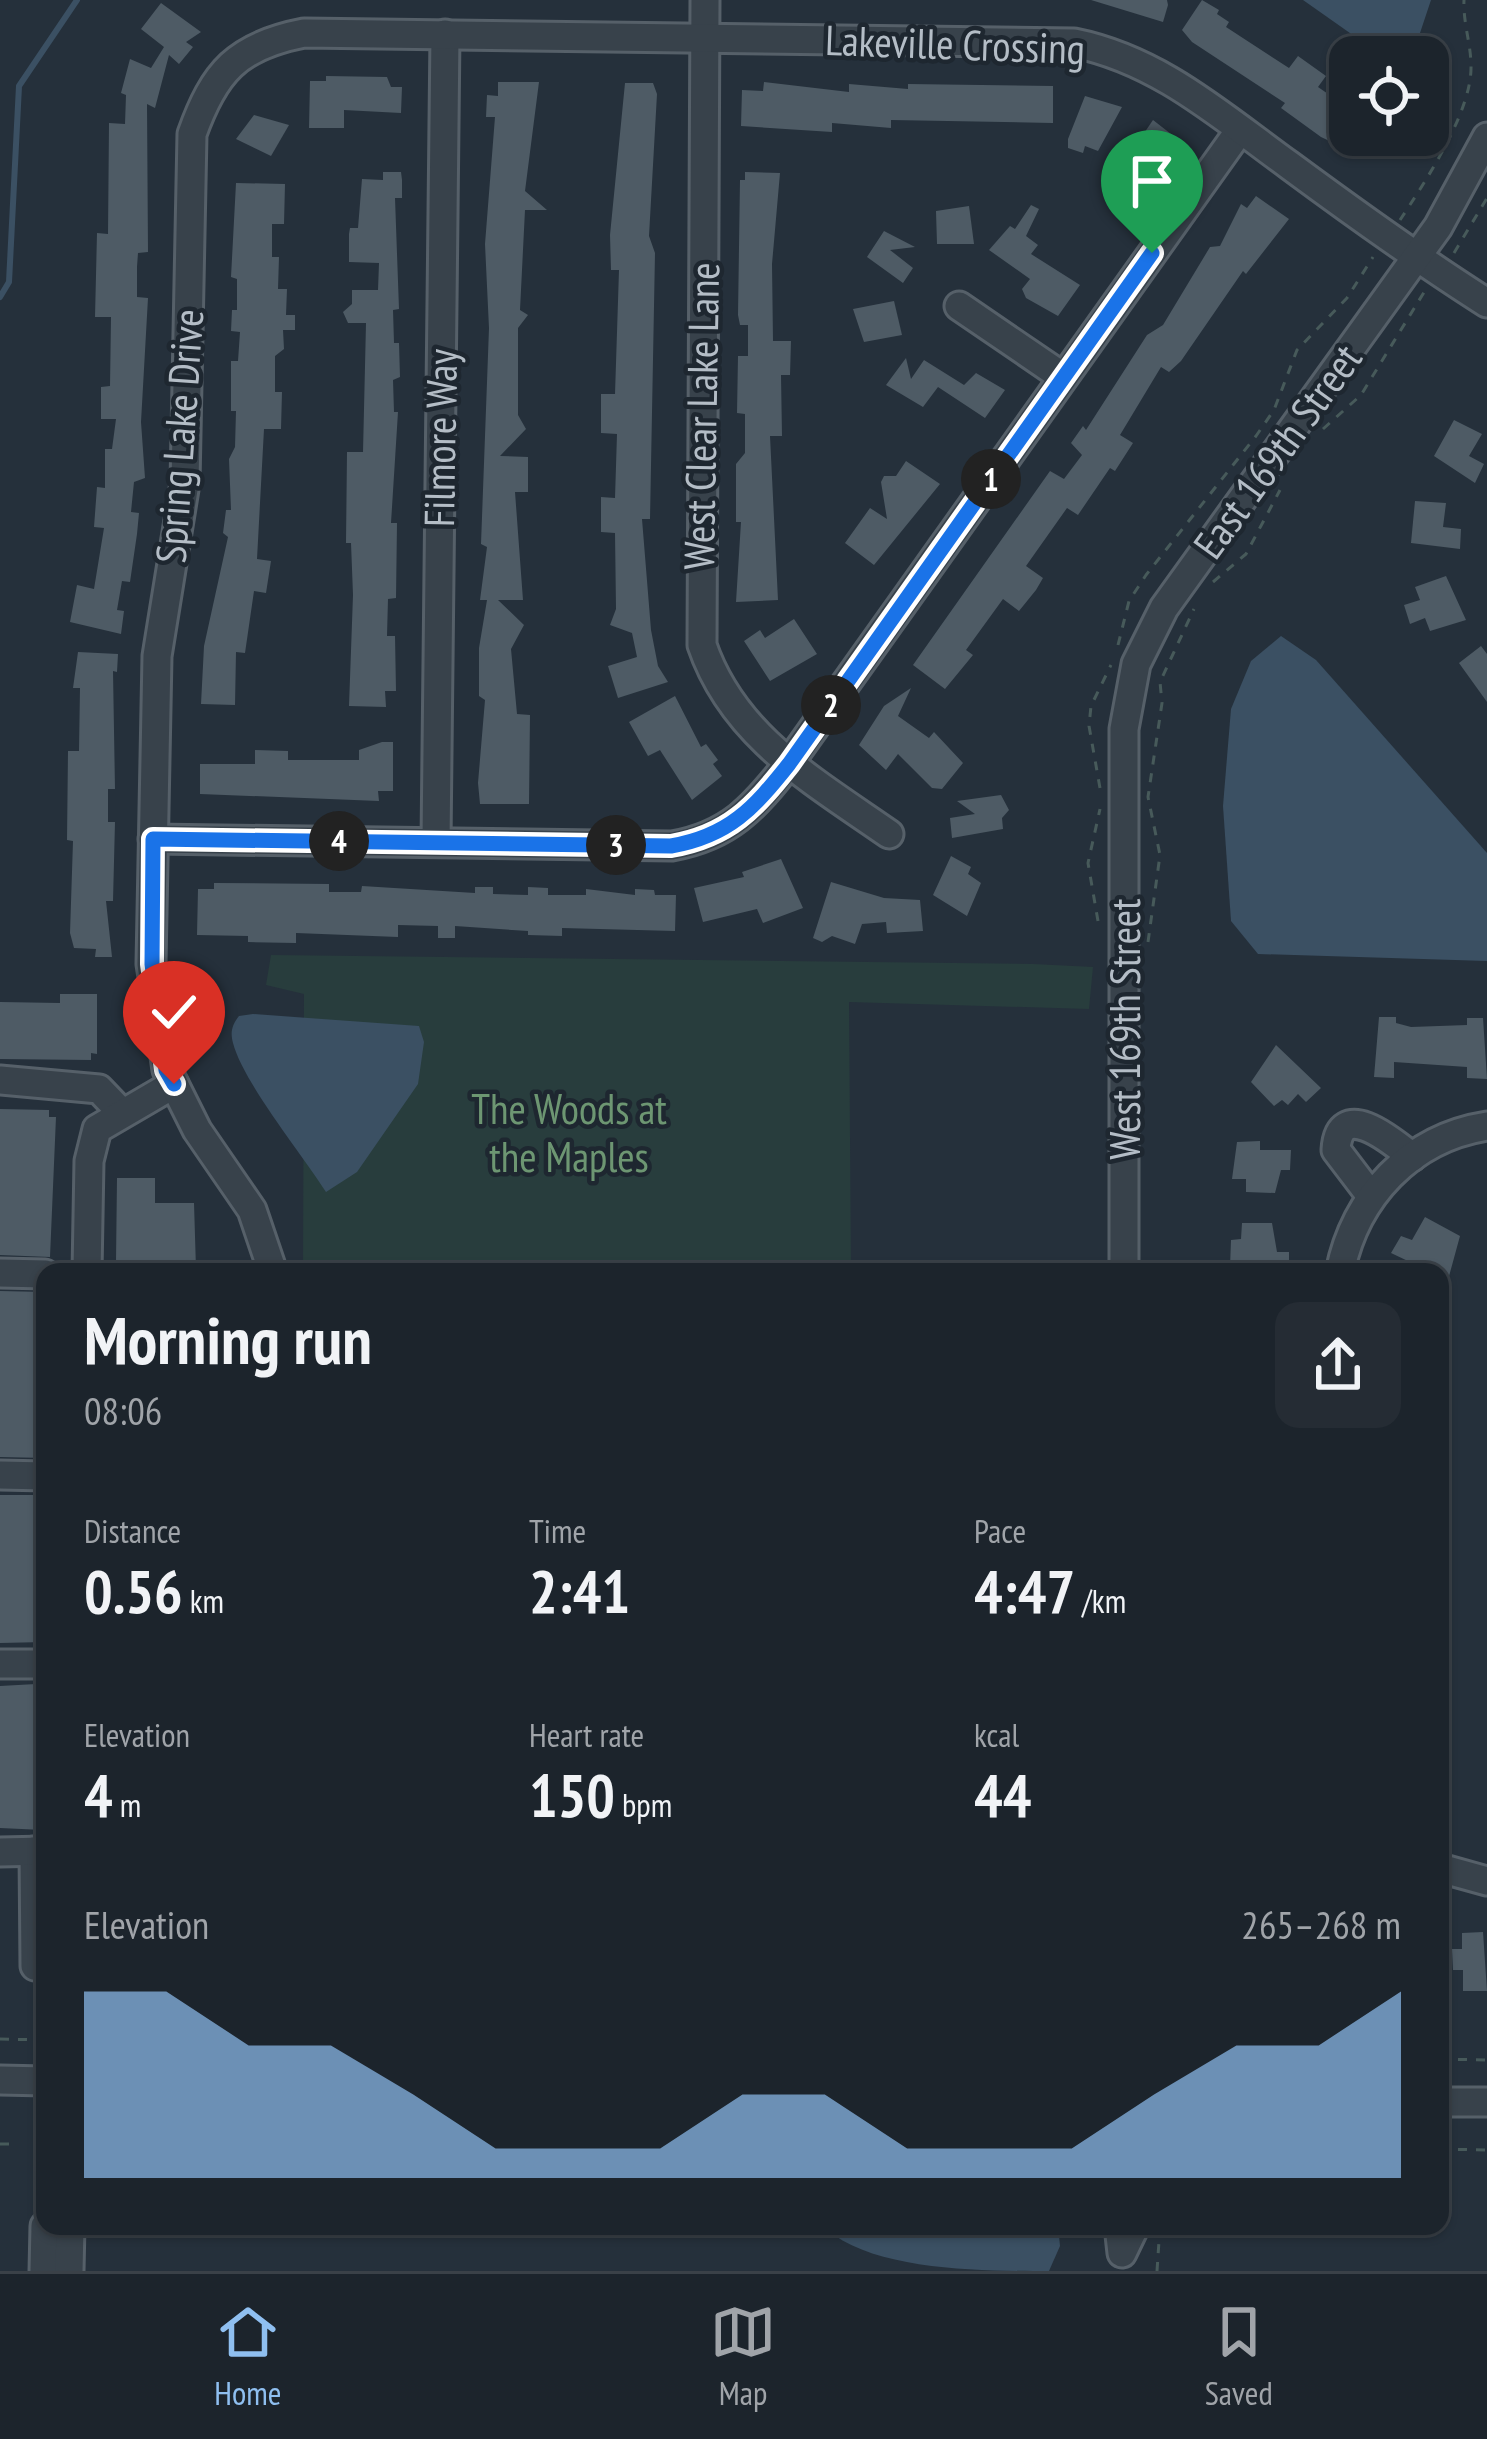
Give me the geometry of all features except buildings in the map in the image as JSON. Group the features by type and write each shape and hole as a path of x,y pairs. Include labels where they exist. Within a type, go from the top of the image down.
{"street":[{"name":"West Clear Lake Lane","path":"706,0 702,645 716,686 742,722 789,764 889,834"},
{"name":"Spring Lake Drive","path":"270,1263 252,1210 197,1130 166,1070 152,964 158,656 185,483 192,134 208,91 236,59 267,40 304,33 705,37"},
{"name":"Filmore Way","path":"436,842 445,34"},
{"name":"Lakeville Crossing","path":"705,37 1074,44 1144,64 1487,303"},
{"path":"153,839 671,846 700,841 752,812 1240,130"},
{"name":"East 169th Street","path":"1124,786 1128,700 1148,636 1428,266 1487,136"},
{"path":"959,306 1063,377"},
{"name":"West 169th Street","path":"1124,786 1124,1263"},
{"path":"0,1080 98,1089 121,1112"},
{"path":"87,1263 89,1161 97,1130 174,1084"},
{"path":"1380,1185 1336,1150 1345,1126 1361,1123 1377,1129 1412,1156"},
{"path":"1344,1263 1380,1185 1412,1156 1451,1136 1487,1126"},
{"path":"0,1273 36,1274"},
{"path":"0,1475 36,1476"},
{"path":"0,1664 36,1664"},
{"path":"0,1852 36,1851"},
{"path":"1449,1871 1487,1882"},
{"path":"34,1966 36,1928"},
{"path":"0,2080 36,2081"},
{"path":"1449,2102 1487,2102"},
{"path":"44,2271 45,2235"},
{"path":"69,2271 70,2235"}],"path":[{"path":"1316,434 1361,394 1417,298 1428,266 1487,198"},
{"path":"1152,908 1160,854 1148,797 1162,703 1160,682 1200,595 1246,554 1272,512 1282,481"},
{"path":"0,2039 36,2040"},
{"path":"1449,2059 1487,2060"},
{"path":"0,2144 9,2144"},
{"path":"1449,2149 1487,2150"},
{"path":"1157,2271 1159,2235"}],"green space":[{"name":"The Woods at the Maples","path":"271,955 1093,967 1089,1009 849,1002 851,1263 303,1263 304,994 266,985"}],"water":[{"path":"1303,0 1431,0 1419,36 1354,36"},
{"path":"1281,636 1316,660 1487,853 1487,961 1258,954 1231,921 1223,806 1231,709 1251,661"},
{"path":"239,1016 419,1026 424,1042 418,1084 357,1172 326,1192 239,1059 233,1026"},
{"path":"834,2235 1059,2235 1060,2246 1049,2271 937,2266 855,2247"}],"waterway":[{"path":"0,297 9,282 19,86 77,0"}],"route":[{"path":"174,1084 166,1070 152,964 153,839 671,846 728,829 752,812 789,764 1152,253"}]}
